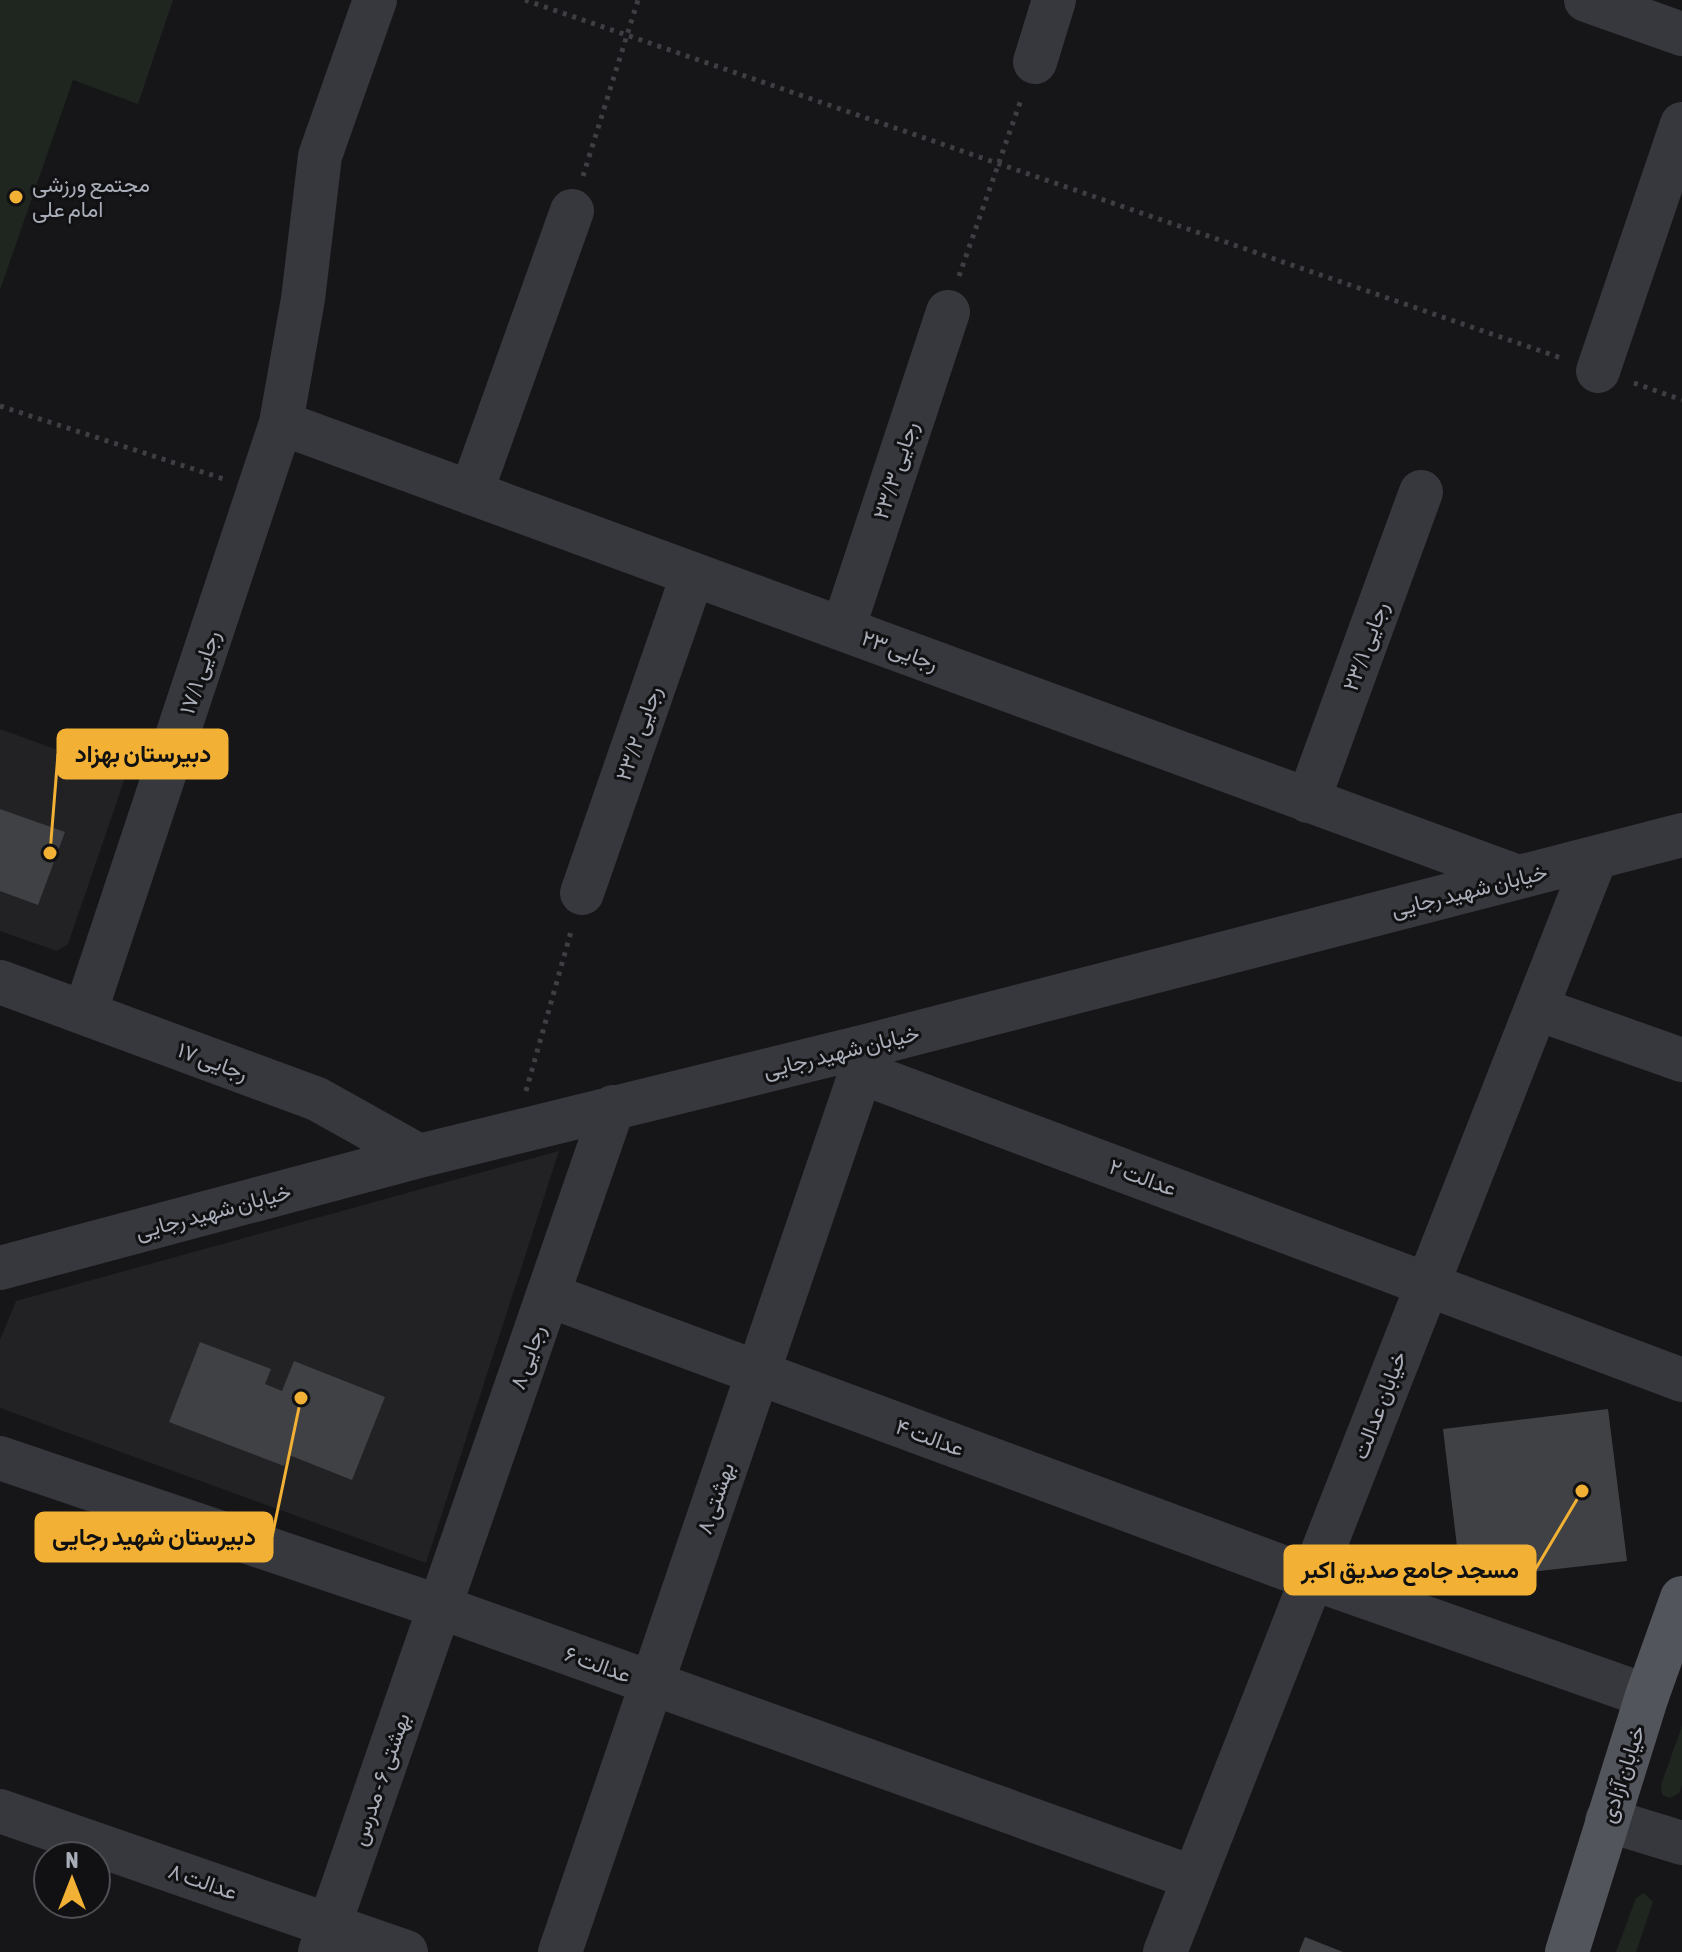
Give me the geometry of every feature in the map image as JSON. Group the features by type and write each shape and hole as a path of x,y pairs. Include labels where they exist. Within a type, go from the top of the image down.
{"main road":[{"name":"خیابان آزادی","path":"1567,1952 1647,1696 1682,1598"}],"street":[{"name":"رجایی ۱۷/۱","path":"85,1013 281,423 303,299 320,156 375,0"},
{"path":"1035,62 1054,0"},
{"path":"1586,0 1682,34"},
{"path":"1598,371 1682,124"},
{"path":"471,493 572,211"},
{"name":"رجایی ۲۳/۳","path":"843,629 948,312"},
{"name":"رجایی ۲۳","path":"281,423 1518,877"},
{"name":"رجایی ۲۳/۱","path":"1308,801 1421,492"},
{"name":"رجایی ۲۳/۲","path":"582,893 693,574"},
{"name":"خیابان شهید رجایی","path":"0,1268 613,1107 865,1058 1518,877 1682,835"},
{"name":"خیابان عدالت","path":"1165,1952 1595,859"},
{"name":"رجایی ۱۷","path":"0,982 317,1099 419,1156"},
{"path":"1538,1009 1682,1060"},
{"name":"عدالت ۲","path":"865,1058 1427,1283 1682,1380"},
{"name":"بهشتی ۸","path":"560,1952 865,1058"},
{"name":"رجایی ۸","path":"440,1607 613,1107"},
{"name":"عدالت ۴","path":"548,1295 1312,1578 1647,1696"},
{"name":"عدالت ۶","path":"0,1458 440,1607 1194,1878"},
{"name":"بهشتی ۶ - مدرس","path":"325,1939 440,1607"},
{"name":"عدالت ۸","path":"0,1811 325,1939 406,1952"},
{"path":"1607,1820 1682,1843"}],"path":[{"path":"525,0 1682,400"},
{"path":"572,211 638,0"},
{"path":"948,312 997,163 1035,62"},
{"path":"0,406 259,490"},
{"path":"526,1129 526,1084 582,893"}],"shaded area":[{"name":"مجتمع ورزشی امام علی","path":"0,0 173,0 138,104 73,80 0,290"},
{"path":"0,729 126,775 68,944 57,951 0,931"},
{"path":"559,1151 426,1563 0,1408 0,1340 16,1301"},
{"path":"1682,1726 1682,1785 1679,1793 1670,1798 1662,1795 1661,1785"},
{"path":"1644,1893 1653,1902 1636,1952 1616,1952 1636,1898"}],"building":[{"path":"0,809 65,832 38,905 0,891"},
{"path":"200,1342 271,1369 265,1384 282,1391 294,1361 385,1397 352,1480 289,1455 284,1466 169,1422"},
{"path":"1608,1409 1627,1561 1461,1580 1443,1429"},
{"path":"1305,1937 1343,1952 1299,1952"}],"place":[{"name":"مجتمع ورزشی امام علی","path":"16,197"},
{"name":"دبیرستان بهزاد","path":"50,853"},
{"name":"دبیرستان شهید رجایی","path":"301,1398"},
{"name":"مسجد جامع صدیق اکبر","path":"1582,1491"}]}
